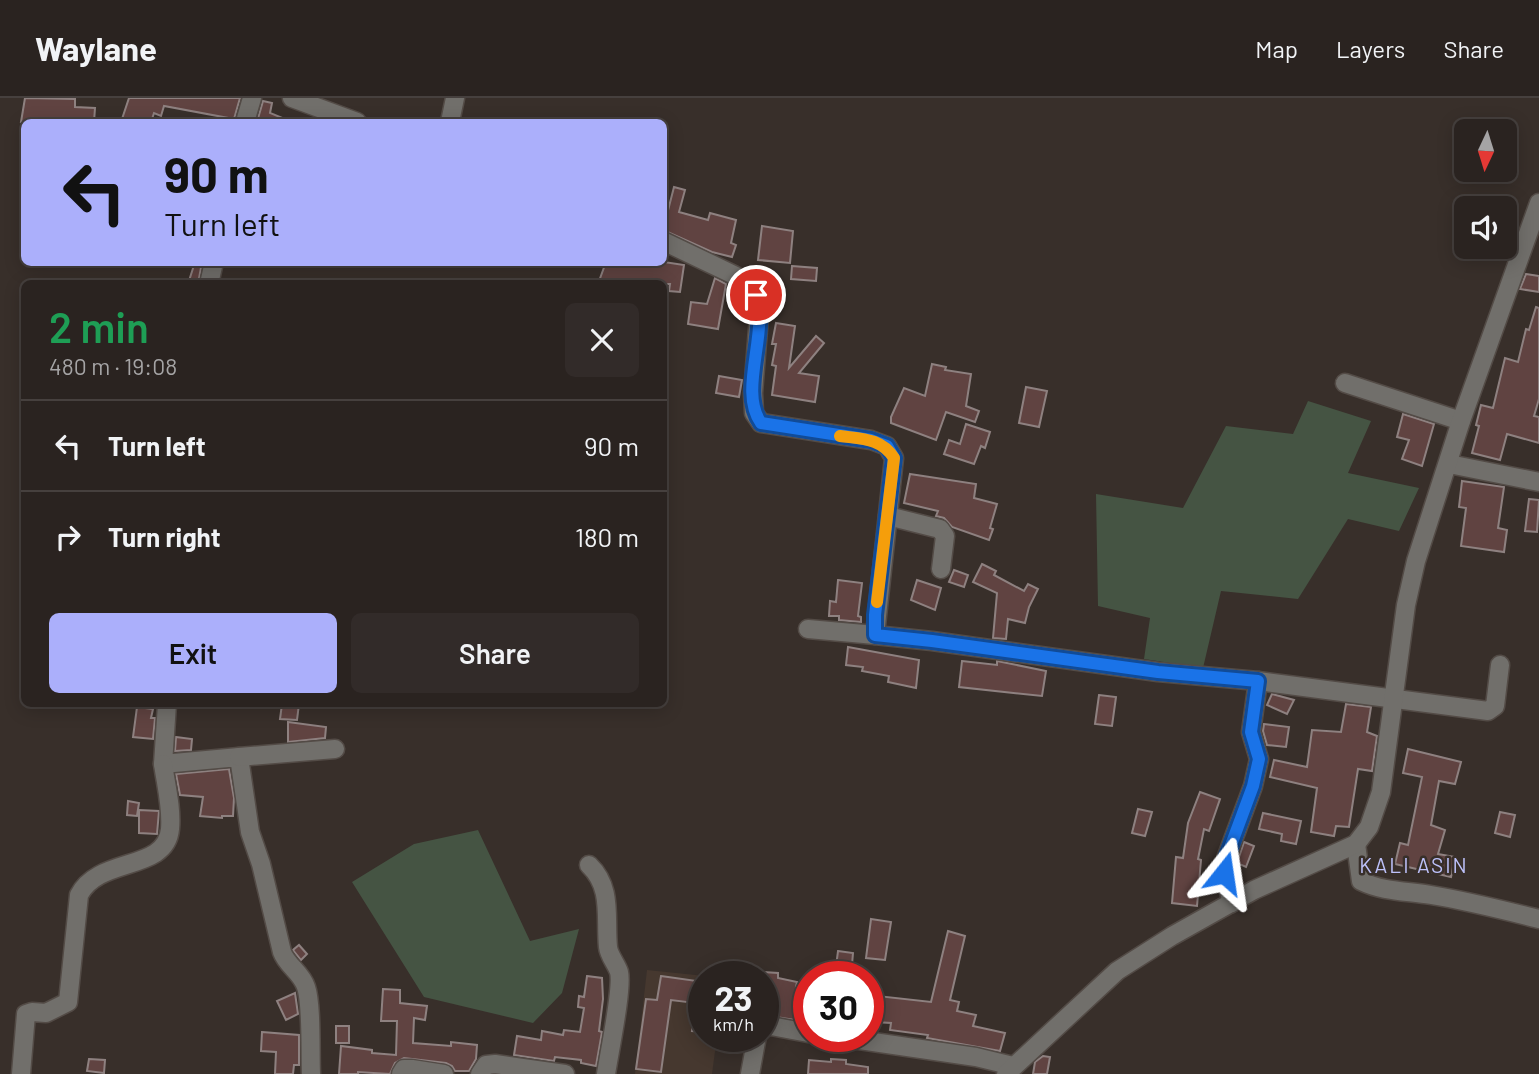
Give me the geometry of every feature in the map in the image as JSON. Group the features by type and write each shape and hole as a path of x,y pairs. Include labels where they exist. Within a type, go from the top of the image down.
{"street":[{"path":"246,119 252,98"},
{"path":"292,98 349,119"},
{"path":"451,119 455,98"},
{"path":"884,1044 976,1057 1009,1070 1117,971 1172,936 1254,890 1356,844 1369,827 1381,792 1406,605 1416,561 1461,421 1539,202"},
{"path":"667,243 734,275 750,286 756,295 759,316 753,393 754,413 761,423 871,440 887,446 894,458 875,615 875,635"},
{"path":"1345,383 1461,421"},
{"path":"1449,464 1539,482"},
{"path":"888,516 940,529 945,536 941,569"},
{"path":"808,629 932,641 1158,672 1258,681 1490,710 1495,706 1500,665"},
{"path":"1232,903 1224,864 1253,786 1259,759 1251,732 1258,681"},
{"path":"21,1074 26,1014 46,1013 68,1002 72,988 79,895 85,884 95,876 157,853 168,838 170,818 163,764 167,707"},
{"path":"163,764 335,749"},
{"path":"239,757 250,832 261,864 282,952 285,961 300,973 307,989 311,1074"},
{"path":"1356,844 1359,874 1367,884 1476,904 1539,919"},
{"path":"589,865 604,887 608,914 608,950 619,972 606,1074"},
{"path":"750,1074 754,1052"},
{"path":"480,1074 486,1065 495,1064 558,1074"},
{"path":"401,1074 404,1069 412,1069 444,1074"}],"shaded area":[{"path":"647,970 688,974 688,980 661,976 658,998 688,985 688,1052 715,1052 712,1074 635,1074","holes":["646,999 671,1002 661,1072 637,1069"]}],"green space":[{"path":"1308,401 1371,421 1348,473 1419,488 1399,531 1348,519 1298,599 1221,591 1203,668 1144,659 1150,618 1098,606 1096,494 1183,508 1226,426 1293,434"},
{"path":"478,830 530,941 579,929 562,993 533,1023 424,997 352,882 414,844"}],"building":[{"path":"25,98 75,99 75,107 95,108 94,119 22,119"},
{"path":"129,98 240,98 234,119 164,106 161,116 154,113 152,119 122,119"},
{"path":"263,101 272,103 270,113 285,119 258,119"},
{"path":"674,187 685,190 679,212 708,220 710,213 736,220 731,243 736,245 732,257 712,252 667,232 667,214"},
{"path":"762,226 793,231 790,263 758,260"},
{"path":"667,262 684,265 680,292 669,291 670,284 667,284 667,280 599,280 605,266 667,266"},
{"path":"194,266 201,266 199,280 189,280"},
{"path":"792,266 817,268 816,281 791,279"},
{"path":"1526,274 1539,276 1539,292 1520,289"},
{"path":"715,278 726,284 718,329 688,324 691,302 707,304"},
{"path":"1536,307 1539,308 1539,399 1534,416 1539,417 1539,443 1507,434 1500,460 1472,453 1481,405 1493,408 1505,358 1518,362 1526,329 1529,330"},
{"path":"776,323 795,326 789,368 816,336 824,343 799,373 819,376 815,402 772,395 776,366 772,365 776,344 772,344"},
{"path":"932,364 946,367 945,370 971,374 966,406 979,411 975,422 946,412 936,440 891,423 904,388 925,396"},
{"path":"719,376 742,380 739,397 716,393"},
{"path":"1026,387 1047,391 1039,427 1019,423"},
{"path":"1403,414 1434,424 1422,466 1402,459 1409,440 1397,437"},
{"path":"966,424 990,432 985,448 981,446 974,464 944,454 949,440 960,444"},
{"path":"910,474 976,484 974,498 997,504 989,540 952,527 944,518 936,516 938,511 904,503"},
{"path":"1462,481 1504,487 1498,528 1507,530 1504,552 1461,546 1466,508 1459,507"},
{"path":"1529,499 1539,500 1537,532 1525,531"},
{"path":"982,564 996,571 994,575 1024,591 1028,584 1038,589 1025,623 1008,619 1006,639 993,638 997,593 973,582"},
{"path":"954,570 968,575 964,587 949,582"},
{"path":"838,580 862,583 858,616 861,617 861,622 829,616 830,601 836,602"},
{"path":"917,580 941,588 935,610 911,600"},
{"path":"848,647 919,660 916,688 888,682 889,676 862,671 863,667 846,665"},
{"path":"962,661 997,665 997,661 1046,671 1042,696 959,687"},
{"path":"1272,694 1294,700 1287,714 1267,705"},
{"path":"1099,695 1116,697 1112,726 1095,724"},
{"path":"1346,704 1371,707 1367,732 1377,736 1372,771 1358,769 1349,827 1336,826 1334,836 1311,832 1317,788 1270,777 1274,760 1307,767 1312,730 1341,732"},
{"path":"137,707 153,709 153,739 133,737"},
{"path":"282,707 299,707 297,720 280,719"},
{"path":"288,722 326,727 325,738 288,742"},
{"path":"1264,724 1289,727 1286,747 1267,745"},
{"path":"176,737 192,739 191,750 175,751"},
{"path":"1408,749 1461,762 1455,784 1439,781 1431,825 1445,830 1438,854 1455,857 1451,877 1395,864 1400,843 1408,845 1422,777 1403,773"},
{"path":"229,769 234,798 233,816 200,816 203,797 180,795 176,774"},
{"path":"1200,792 1220,799 1209,831 1204,829 1198,859 1201,860 1197,906 1172,903 1176,857 1183,858 1188,823"},
{"path":"128,801 139,803 137,816 127,815"},
{"path":"1138,809 1152,812 1145,836 1132,833"},
{"path":"139,810 159,811 157,834 139,833"},
{"path":"1500,812 1515,815 1510,837 1495,833"},
{"path":"1263,813 1301,821 1296,844 1281,841 1282,834 1259,829"},
{"path":"1244,842 1254,846 1246,867 1237,863"},
{"path":"871,919 891,922 885,960 866,958"},
{"path":"948,931 965,936 950,1000 959,1002 957,1011 976,1015 973,1026 1005,1033 1000,1051 927,1038 928,1035 890,1030 891,1023 884,1023 884,997 931,1002"},
{"path":"299,945 307,954 301,960 293,950"},
{"path":"838,951 853,953 852,961 837,961"},
{"path":"587,976 602,978 603,999 599,1031 602,1032 596,1066 581,1063 581,1060 555,1057 554,1061 514,1055 517,1036 541,1040 542,1031 563,1035 564,1030 580,1032 584,1008 578,1007 579,996 584,997"},
{"path":"661,976 688,980 688,1002 671,1000 661,1072 636,1069 646,999 657,1000"},
{"path":"779,978 793,981 793,1020 779,1017"},
{"path":"383,989 400,990 400,1003 427,1006 425,1020 414,1018 413,1043 451,1046 451,1042 477,1045 476,1059 469,1071 455,1071 446,1063 404,1058 395,1063 390,1074 339,1074 341,1046 396,1055 397,1021 381,1021"},
{"path":"295,993 298,1014 286,1020 277,1001"},
{"path":"336,1026 349,1026 349,1043 336,1043"},
{"path":"262,1032 299,1035 299,1065 294,1065 293,1074 275,1074 276,1052 261,1051"},
{"path":"1043,1056 1050,1057 1047,1074 1033,1074 1035,1062"},
{"path":"89,1059 105,1060 104,1073 87,1071"},
{"path":"831,1059 846,1060 846,1064 868,1067 868,1074 808,1074 809,1060 831,1062"}],"slow traffic":[{"path":"840,436 871,440 887,446 894,458 877,602"}],"district":[{"name":"KALI ASIN","path":"1414,866"}],"route":[{"path":"756,295 759,316 753,393 754,413 761,423 871,440 887,446 894,458 875,615 875,635 1199,677 1258,681 1251,732 1259,759 1253,786 1224,864 1224,873"}]}
